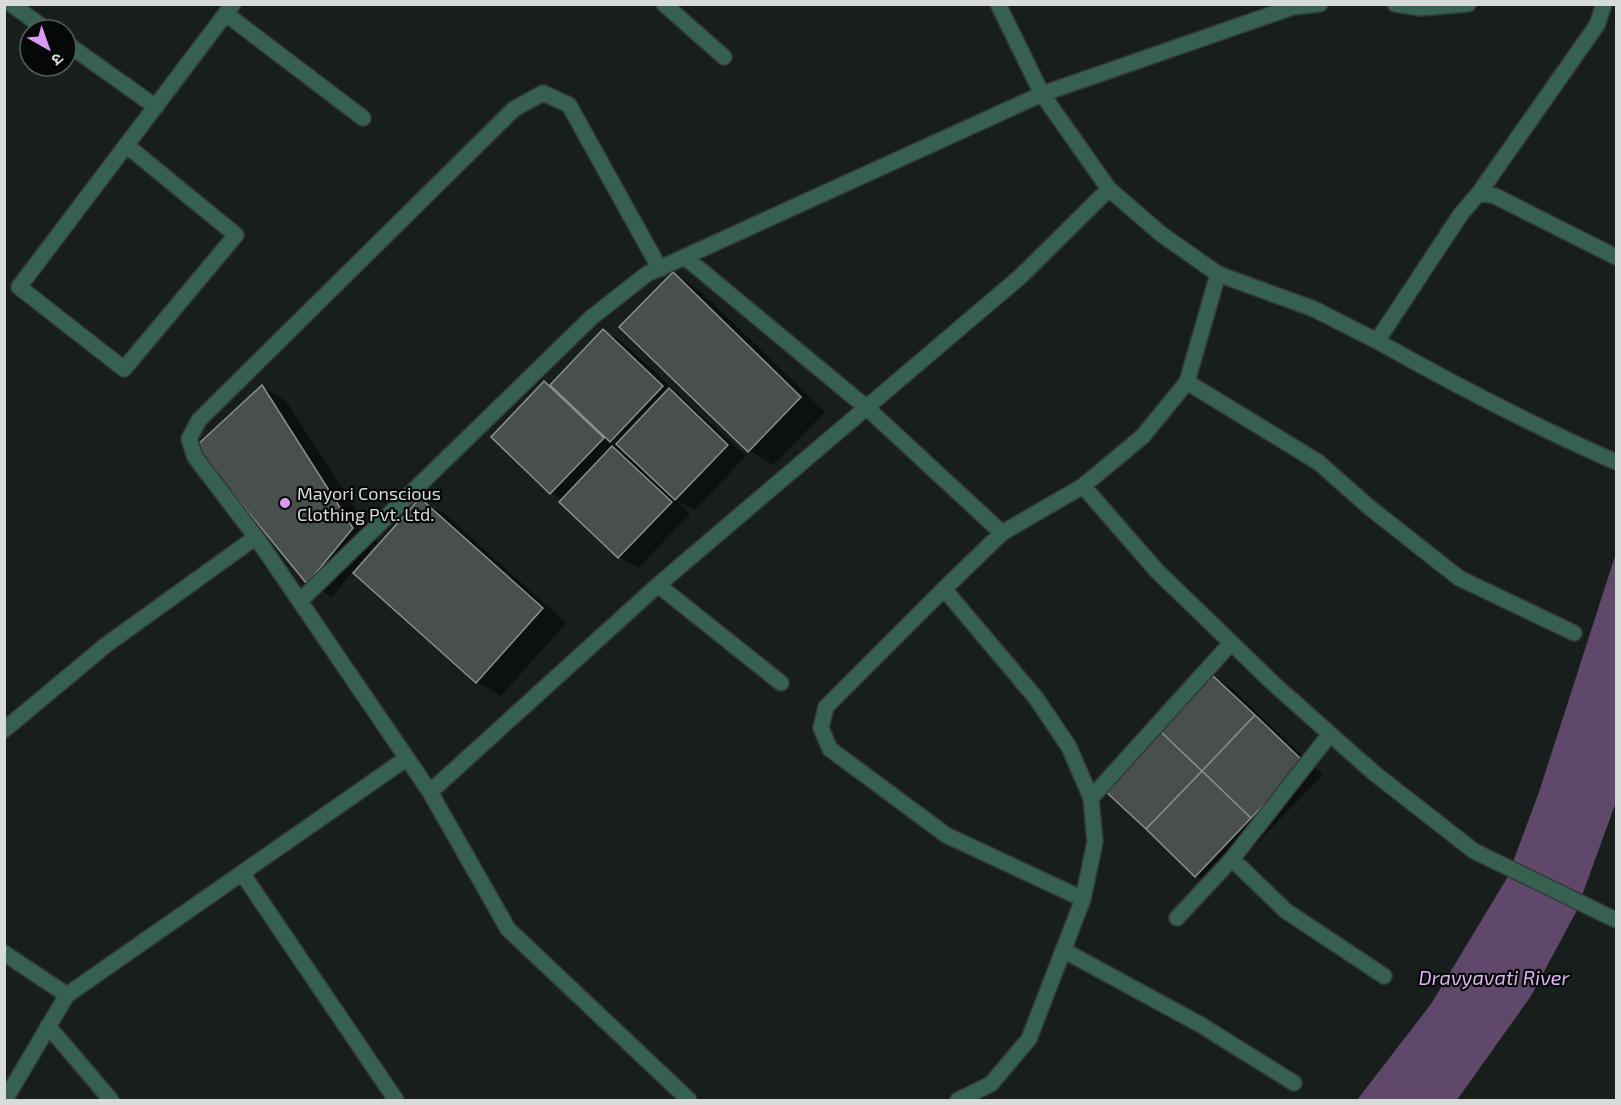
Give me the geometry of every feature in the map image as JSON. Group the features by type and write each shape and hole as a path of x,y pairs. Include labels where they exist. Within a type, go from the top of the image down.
{"street":[{"path":"11,4 30,18"},
{"path":"664,4 724,57"},
{"path":"998,4 1042,94 1109,189 1161,234 1218,274 1314,309 1546,431 1617,462"},
{"path":"300,601 592,317 647,274 1042,94 1293,7 1320,4"},
{"path":"1395,4 1419,6 1468,4"},
{"path":"1377,341 1461,214 1479,193 1597,25 1604,4"},
{"path":"126,145 236,235 124,369 19,287 126,145 230,9 363,118"},
{"path":"78,52 156,107"},
{"path":"660,269 569,105 543,93 514,109 199,420 189,439 195,457 256,537 430,792 508,929 689,1101"},
{"path":"430,792 658,585 1021,276 1109,189"},
{"path":"1479,193 1495,196 1617,257"},
{"path":"686,258 867,408 1002,533"},
{"path":"1083,899 946,835 830,749 821,728 826,707 1002,533 1083,486 1143,436 1187,382 1218,274"},
{"path":"1187,382 1318,462 1369,507 1458,578 1574,633"},
{"path":"1083,486 1157,571 1231,643 1374,773 1474,851 1617,920"},
{"path":"4,730 106,645 256,537"},
{"path":"658,585 782,683"},
{"path":"944,589 1036,698 1069,747 1091,798 1095,842 1083,899 1029,1039 991,1084 967,1099"},
{"path":"1091,798 1231,643"},
{"path":"1177,918 1232,860 1330,734"},
{"path":"5,1101 67,995 407,758"},
{"path":"1232,860 1287,911 1384,976"},
{"path":"242,873 396,1101"},
{"path":"1063,950 1201,1025 1294,1083"},
{"path":"4,953 67,995"},
{"path":"48,1026 111,1101"}],"water":[{"name":"Dravyavati River","path":"1616,553 1616,802 1576,912 1531,996 1457,1100 1357,1100 1431,1004 1507,878 1539,792"}],"building":[{"path":"673,272 801,397 748,452 619,327"},
{"path":"603,329 663,386 610,442 550,385"},
{"path":"544,381 604,438 550,494 491,437"},
{"path":"262,385 353,528 307,584 195,447"},
{"path":"669,388 728,445 675,500 616,444"},
{"path":"612,446 672,502 618,558 559,502"},
{"path":"420,498 543,608 476,683 353,573"},
{"path":"1212,675 1255,715 1202,771 1159,730"},
{"path":"1255,715 1305,763 1251,818 1202,771"},
{"path":"1159,730 1202,771 1146,829 1103,789"},
{"path":"1202,771 1251,818 1195,877 1146,829"}],"place":[{"name":"Mayori Conscious Clothing Pvt. Ltd.","path":"285,503"}]}
